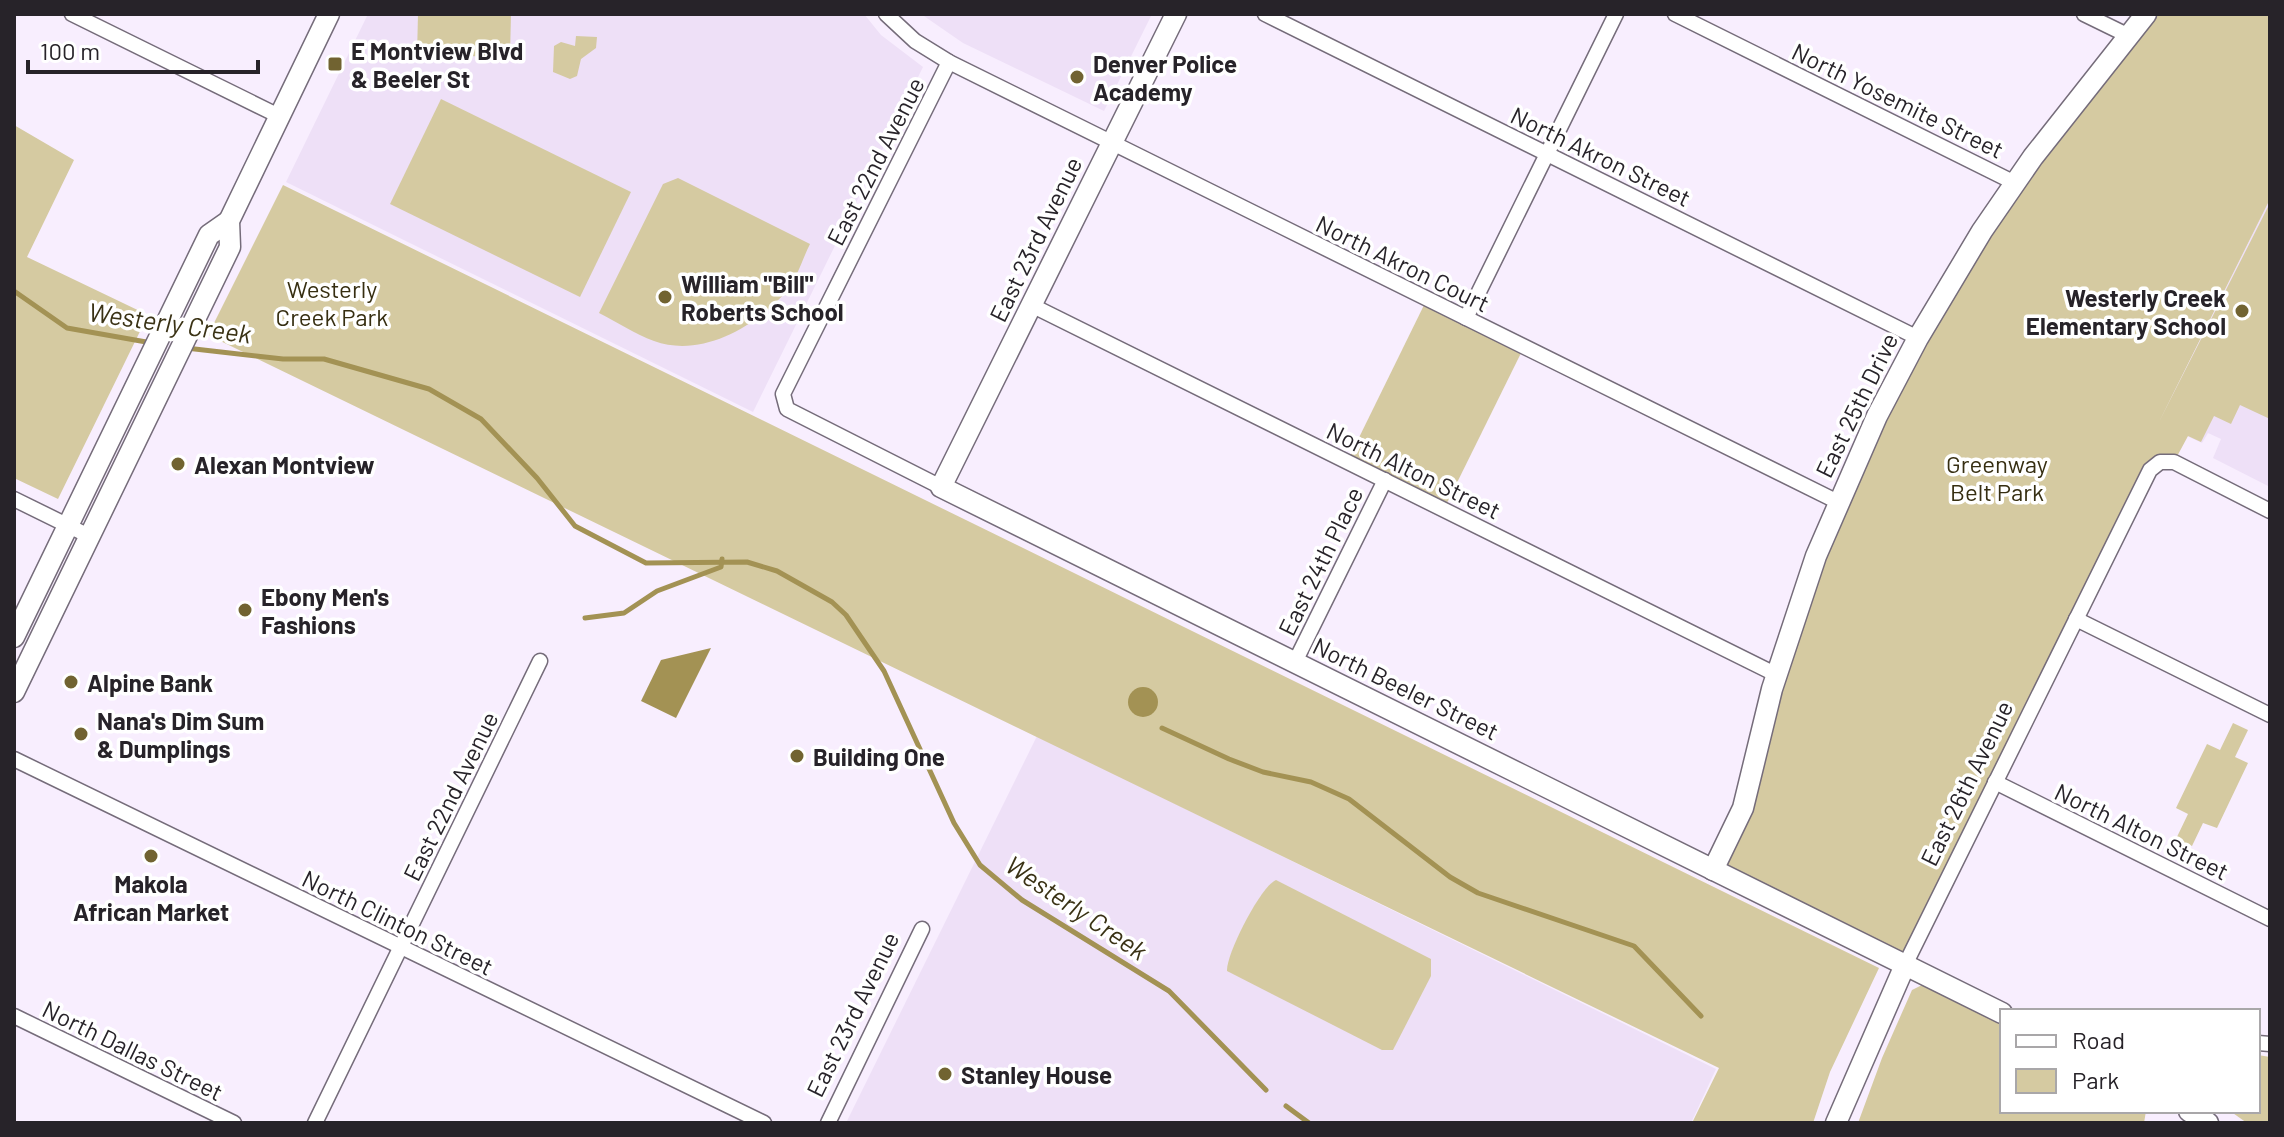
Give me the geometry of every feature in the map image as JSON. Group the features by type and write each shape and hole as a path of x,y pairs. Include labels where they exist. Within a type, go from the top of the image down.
{"street":[{"path":"72,14 279,116"},
{"path":"14,692 230,247 229,221 329,14"},
{"name":"North Akron Court","path":"886,14 915,41 949,62 1838,502"},
{"name":"East 23rd Avenue","path":"941,487 1176,14"},
{"name":"North Akron Street","path":"1265,14 1918,338"},
{"path":"1466,318 1616,14"},
{"name":"North Yosemite Street","path":"1675,14 2015,183"},
{"path":"2084,14 2129,36"},
{"name":"East 25th Drive","path":"1713,870 1743,808 1777,675 1838,502 1918,338 2015,183 2146,14"},
{"name":"East 22nd Avenue","path":"787,409 783,394 949,62"},
{"path":"14,637 209,235 229,221"},
{"name":"North Alton Street","path":"1031,305 1777,675"},
{"name":"North Beeler Street","path":"787,409 2000,1012"},
{"name":"East 26th Avenue","path":"1836,1123 1905,965 2150,470 2160,462 2174,462 2270,511"},
{"name":"East 24th Place","path":"1295,662 1385,480"},
{"path":"14,499 89,536"},
{"path":"2076,619 2270,715"},
{"name":"East 22nd Avenue","path":"315,1123 540,661"},
{"name":"North Clinton Street","path":"14,759 764,1123"},
{"name":"North Alton Street","path":"1995,782 2270,919"},
{"name":"East 23rd Avenue","path":"828,1123 922,929"},
{"name":"North Dallas Street","path":"14,1016 234,1123"}],"shaded area":[{"name":"William \"Bill\" Roberts School","path":"368,14 864,14 881,35 923,67 753,412 286,182"},
{"name":"Denver Police Academy","path":"921,14 1152,14 1104,111 963,43"},
{"name":"Westerly Creek Elementary School","path":"2270,199 2270,487 2213,458 2221,439 2208,433 2202,443 2159,423"},
{"path":"711,648 676,718 641,701 661,660"},
{"path":"1143,687 1154,691 1158,702 1154,713 1143,717 1132,713 1128,702 1132,691"},
{"path":"1037,736 1716,1069 1691,1123 846,1123"}],"green space":[{"path":"418,14 511,14 510,57 417,55"},
{"name":"Greenway Belt Park","path":"2145,14 2270,14 2270,199 2159,422 2270,203 2270,419 2240,405 2231,424 2214,416 2201,442 2188,436 2174,462 2161,462 1905,965 1713,870 1797,612 1951,281"},
{"path":"576,36 597,37 596,48 581,59 577,76 570,79 553,72 554,46 561,42 575,46"},
{"path":"441,99 631,192 580,297 390,204"},
{"path":"14,125 74,160 27,257 148,315 58,499 14,478"},
{"path":"678,178 810,244 785,293 758,318 725,336 690,346 654,341 599,313 663,184"},
{"name":"Westerly Creek Park","path":"283,185 1879,968 1830,1072 1813,1123 1692,1123 1719,1068 208,335"},
{"path":"1427,299 1524,347 1444,509 1347,462"},
{"path":"2233,723 2248,730 2235,757 2248,763 2217,828 2203,823 2192,846 2176,839 2188,814 2176,808 2207,744 2220,750"},
{"path":"1276,880 1431,959 1431,976 1393,1050 1382,1050 1227,971 1232,950 1246,921 1262,894"},
{"path":"1926,983 2000,1021 2000,1113 2146,1113 2144,1123 1858,1123 1912,990"},
{"path":"2260,1055 2270,1057 2270,1123 2247,1123 2233,1113 2260,1113"}],"waterway":[{"name":"Westerly Creek","path":"14,291 67,328 152,343"},
{"name":"Westerly Creek","path":"186,348 283,359 324,359 429,389 481,419 537,478 575,526 646,563 747,562 777,571 832,602 846,615 884,671 954,823 980,865 1022,900 1169,991 1266,1090"},
{"path":"585,618 624,613 657,591 721,567 722,559"},
{"path":"1162,728 1263,772 1311,782 1349,799 1450,877 1478,893 1634,946 1701,1016"},
{"name":"Westerly Creek","path":"1286,1106 1309,1123"}],"place":[{"name":"E Montview Blvd & Beeler St","path":"335,64"},
{"name":"Denver Police Academy","path":"1077,77"},
{"name":"William \"Bill\" Roberts School","path":"665,297"},
{"name":"Westerly Creek Elementary School","path":"2242,311"},
{"name":"Alexan Montview","path":"178,464"},
{"name":"Ebony Men's Fashions","path":"245,610"},
{"name":"Alpine Bank","path":"71,682"},
{"name":"Nana's Dim Sum & Dumplings","path":"81,734"},
{"name":"Building One","path":"797,756"},
{"name":"Makola African Market","path":"151,856"},
{"name":"Stanley House","path":"945,1074"}]}
